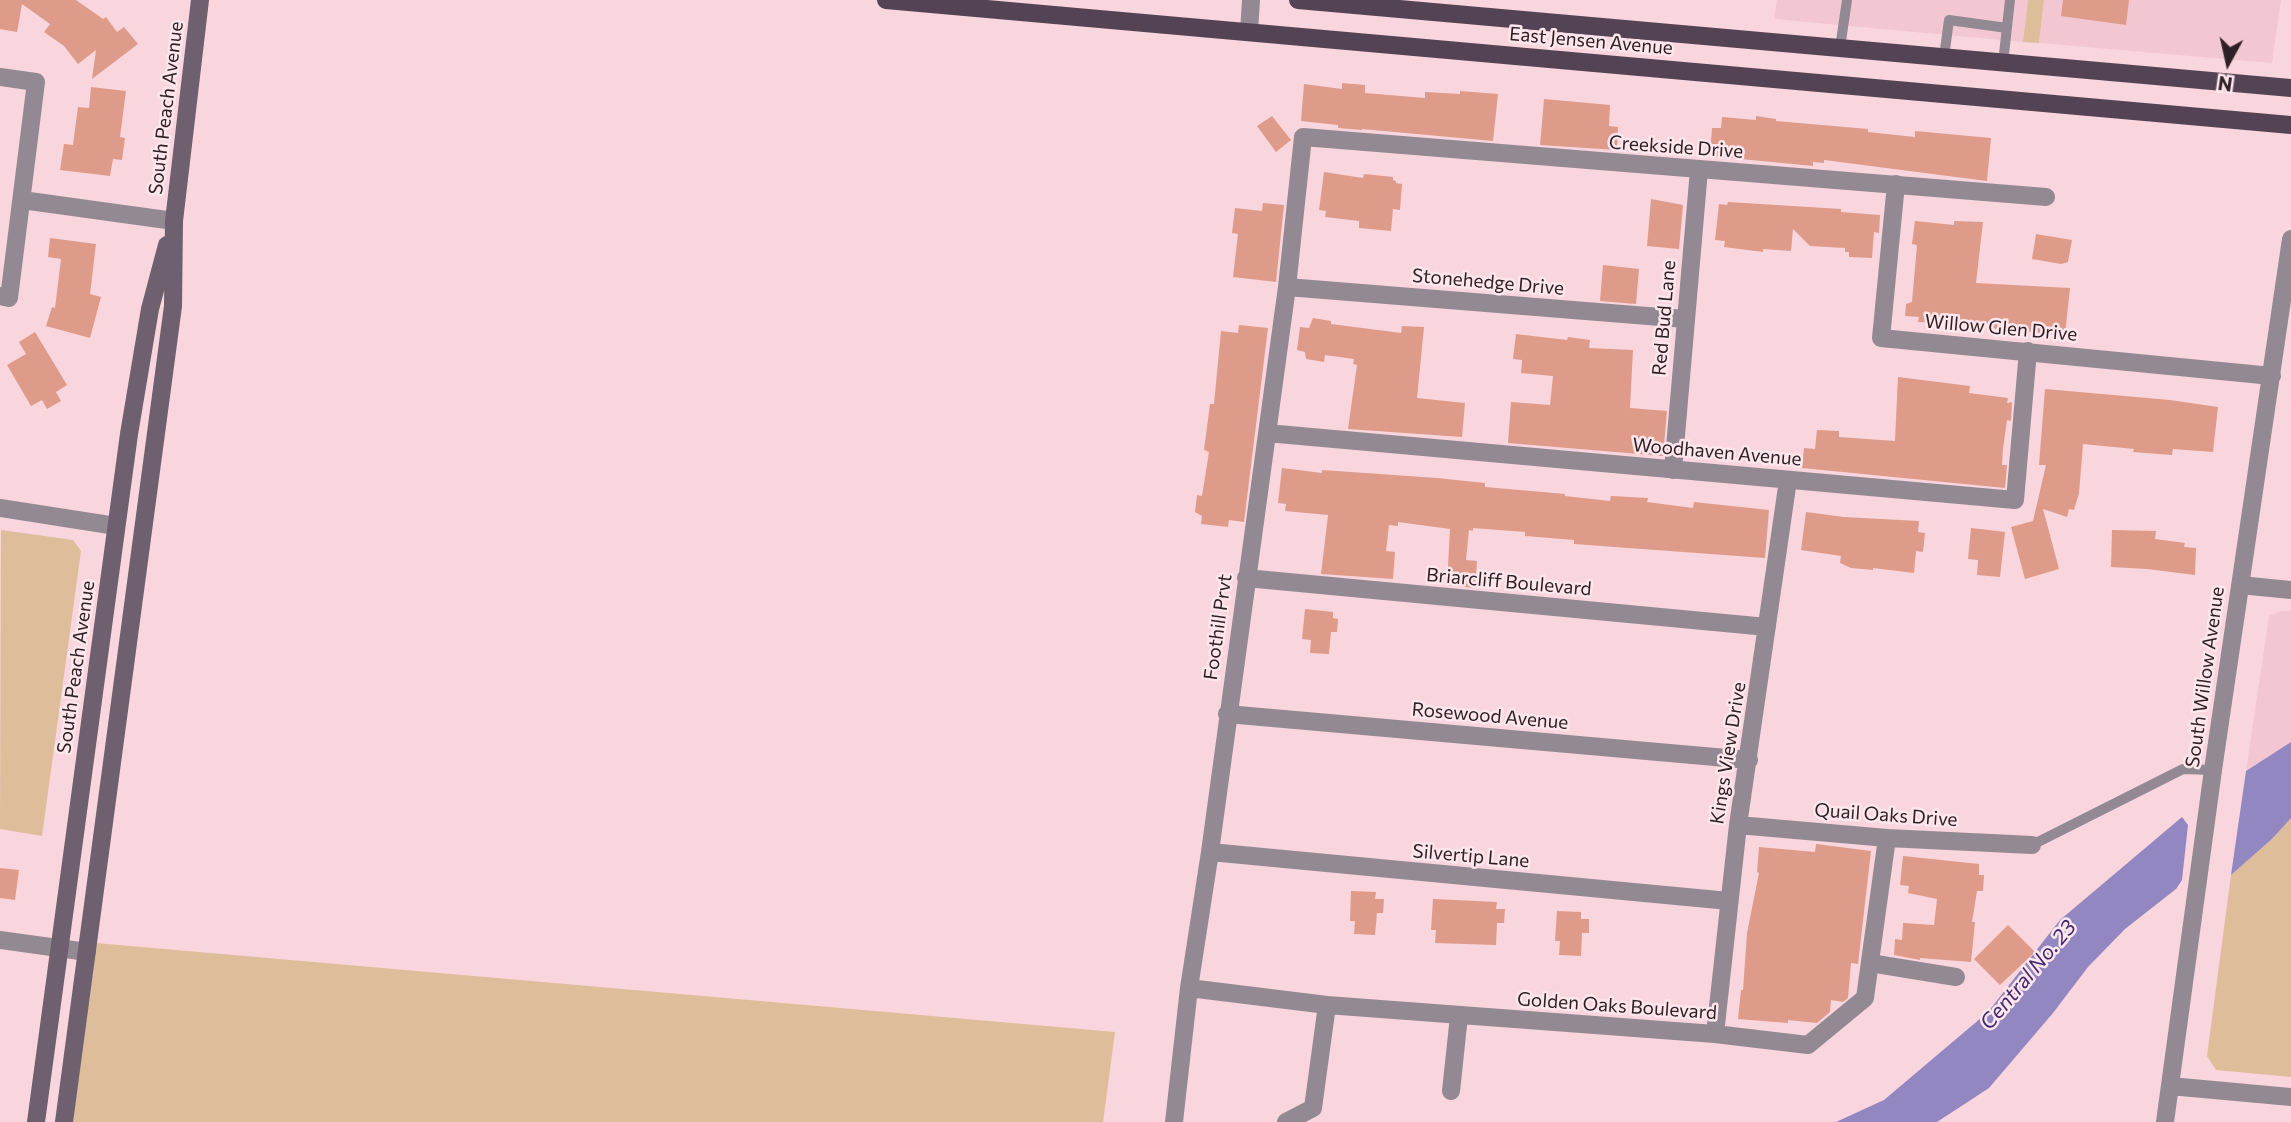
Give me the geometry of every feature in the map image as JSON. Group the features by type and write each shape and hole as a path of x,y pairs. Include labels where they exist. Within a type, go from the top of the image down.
{"main road":[{"name":"East Jensen Avenue","path":"886,0 2291,125"},
{"name":"East Jensen Avenue","path":"1298,0 2291,88"}],"street":[{"name":"South Peach Avenue","path":"64,1122 173,306 174,221 200,0"},
{"path":"1250,32 1251,0"},
{"path":"0,77 36,82 22,200 5,297"},
{"name":"Creekside Drive","path":"1303,137 2046,197"},
{"name":"Foothill Prvt","path":"1174,1122 1189,988 1287,287 1303,137"},
{"name":"Red Bud Lane","path":"1673,470 1699,170"},
{"name":"Willow Glen Drive","path":"1896,184 1881,338 2272,376"},
{"path":"22,200 174,221"},
{"name":"South Peach Avenue","path":"36,1122 116,526 150,309 174,221"},
{"name":"South Willow Avenue","path":"2165,1122 2213,770 2291,239"},
{"name":"Stonehedge Drive","path":"1287,287 1685,318"},
{"name":"Woodhaven Avenue","path":"1267,433 2015,500 2028,351"},
{"name":"Kings View Drive","path":"1715,1034 1738,825 1788,480"},
{"path":"0,508 116,526"},
{"name":"Briarcliff Boulevard","path":"1246,578 1768,627"},
{"path":"2240,585 2291,590"},
{"name":"Rosewood Avenue","path":"1227,714 1749,760"},
{"name":"Quail Oaks Drive","path":"1738,825 1887,838 2032,845"},
{"name":"Golden Oaks Boulevard","path":"1189,988 1327,1005 1715,1034 1808,1045 1865,998 1887,838"},
{"name":"Silvertip Lane","path":"1210,852 1729,901"},
{"path":"0,940 86,952"},
{"path":"1870,963 1956,977"},
{"path":"1286,1122 1313,1108 1327,1005"},
{"path":"1451,1091 1459,1016"},
{"path":"2170,1086 2291,1097"}],"lane":[{"path":"1840,48 1847,0"},
{"path":"2003,63 2010,0"},
{"path":"1944,57 1949,20 2007,28"},
{"path":"2032,845 2183,769 2213,770"}],"shaded area":[{"path":"1777,0 2028,0 2023,42 1774,19"},
{"path":"2028,0 2044,0 2039,43 2023,42"},
{"path":"2044,0 2281,0 2272,63 2039,43"},
{"path":"1,530 73,540 81,551 42,836 0,829"},
{"path":"2281,611 2291,611 2291,742 2246,771 2269,616"},
{"path":"2291,818 2291,1077 2216,1070 2207,1056 2231,875 2272,839"},
{"path":"96,943 1115,1032 1103,1122 72,1122"}],"water":[{"path":"2291,742 2291,818 2272,839 2231,875 2246,771"},
{"name":"Central No. 23","path":"2182,817 2188,825 2182,880 2176,889 2125,929 2088,967 1989,1088 1937,1122 1836,1122 1884,1100 1988,1012 2060,920"}],"building":[{"path":"0,0 76,0 103,19 106,17 117,32 124,27 138,44 92,79 96,50 78,64 64,46 44,32 50,24 22,4 17,32 0,29"},
{"path":"2063,0 2129,0 2126,25 2061,16"},
{"path":"1342,83 1365,85 1365,93 1425,98 1425,92 1498,94 1493,141 1338,128 1338,125 1301,121 1304,84 1342,89"},
{"path":"91,87 126,91 120,137 125,138 122,160 113,159 110,176 60,170 64,144 73,145 78,107 89,108"},
{"path":"1544,99 1610,105 1609,126 1618,127 1617,150 1540,145"},
{"path":"1272,116 1291,140 1276,152 1257,126"},
{"path":"1756,116 1776,121 1868,129 1868,132 1915,137 1915,131 1991,138 1987,181 1824,160 1824,163 1813,162 1813,166 1710,156 1712,128 1721,128 1722,117 1756,120"},
{"path":"1324,172 1363,178 1364,174 1393,177 1396,183 1402,184 1400,210 1393,209 1391,231 1359,228 1359,221 1325,217 1326,211 1319,210"},
{"path":"1651,199 1683,205 1679,249 1647,246"},
{"path":"1728,202 1841,209 1841,212 1880,215 1879,233 1874,232 1872,258 1849,257 1845,248 1810,246 1793,229 1791,251 1763,249 1763,252 1724,247 1725,241 1715,240 1719,204 1727,205"},
{"path":"1263,203 1284,205 1276,282 1233,277 1238,234 1232,233 1235,208 1262,211"},
{"path":"1915,221 1954,225 1954,221 1983,222 1976,283 2070,288 2065,335 1988,328 1988,324 1918,322 1919,317 1905,316 1906,304 1912,302 1917,245 1912,244"},
{"path":"2036,234 2072,240 2068,262 2061,264 2032,259"},
{"path":"50,238 96,244 90,294 101,297 90,338 46,326 52,307 55,308 61,259 48,257"},
{"path":"1603,265 1639,269 1636,304 1600,301"},
{"path":"1313,318 1331,321 1331,324 1401,333 1402,326 1424,327 1417,398 1465,403 1462,437 1348,429 1357,365 1353,364 1354,359 1325,355 1324,362 1306,359 1305,352 1297,350 1300,327 1309,328"},
{"path":"1239,325 1268,328 1244,522 1229,520 1228,527 1201,524 1202,516 1195,512 1197,495 1202,496 1209,452 1204,450 1210,404 1214,404 1221,331 1238,333"},
{"path":"35,332 67,385 56,392 61,401 47,409 42,400 31,406 7,365 26,354 19,342"},
{"path":"1516,334 1590,340 1589,348 1633,350 1630,408 1667,411 1663,456 1508,443 1511,402 1550,405 1553,376 1521,373 1522,360 1513,359"},
{"path":"1898,377 1970,386 1969,393 2008,398 2007,403 2012,402 2011,421 2007,420 2003,449 2002,465 2007,465 2005,488 1802,468 1804,448 1815,449 1817,430 1839,431 1839,437 1895,441"},
{"path":"2045,389 2218,407 2213,452 2173,449 2172,455 2083,444 2079,493 2074,510 2069,509 2067,517 2043,509 2059,569 2025,579 2011,527 2033,521 2046,465 2039,465"},
{"path":"1282,468 1322,473 1322,470 1437,478 1485,483 1485,487 1610,501 1611,496 1648,498 1647,502 1693,508 1694,502 1769,510 1765,558 1574,544 1574,540 1525,536 1525,532 1473,528 1473,531 1469,530 1466,560 1477,561 1475,588 1447,585 1450,529 1398,522 1398,526 1389,525 1386,551 1395,552 1393,579 1321,574 1328,515 1285,511 1286,504 1278,503"},
{"path":"1806,512 1919,521 1918,532 1925,533 1923,552 1916,551 1914,573 1851,568 1840,563 1841,556 1801,550"},
{"path":"1971,528 2005,532 2000,577 1977,575 1978,560 1968,559"},
{"path":"2112,530 2156,531 2155,539 2185,543 2184,547 2196,548 2195,575 2111,567"},
{"path":"1305,609 1333,612 1333,618 1338,619 1337,632 1331,632 1329,654 1310,653 1311,640 1302,639"},
{"path":"1816,844 1871,851 1858,964 1851,963 1848,998 1843,1002 1831,1000 1830,1012 1817,1023 1738,1019 1747,933 1759,873 1759,847 1815,852"},
{"path":"1903,856 1979,864 1979,875 1984,875 1983,891 1977,891 1972,922 1975,922 1971,962 1920,960 1894,955 1895,939 1902,940 1903,923 1934,925 1937,899 1908,893 1909,886 1900,885"},
{"path":"0,868 19,870 15,900 0,898"},
{"path":"1351,891 1376,892 1375,899 1384,899 1383,913 1377,913 1375,935 1354,934 1355,921 1350,921"},
{"path":"1433,899 1497,902 1496,909 1505,909 1504,923 1497,923 1496,945 1435,943 1436,930 1431,930"},
{"path":"1557,911 1581,912 1581,919 1589,919 1589,933 1582,933 1581,956 1559,955 1560,941 1555,941"},
{"path":"2008,925 2035,952 2000,985 1974,959"}]}
